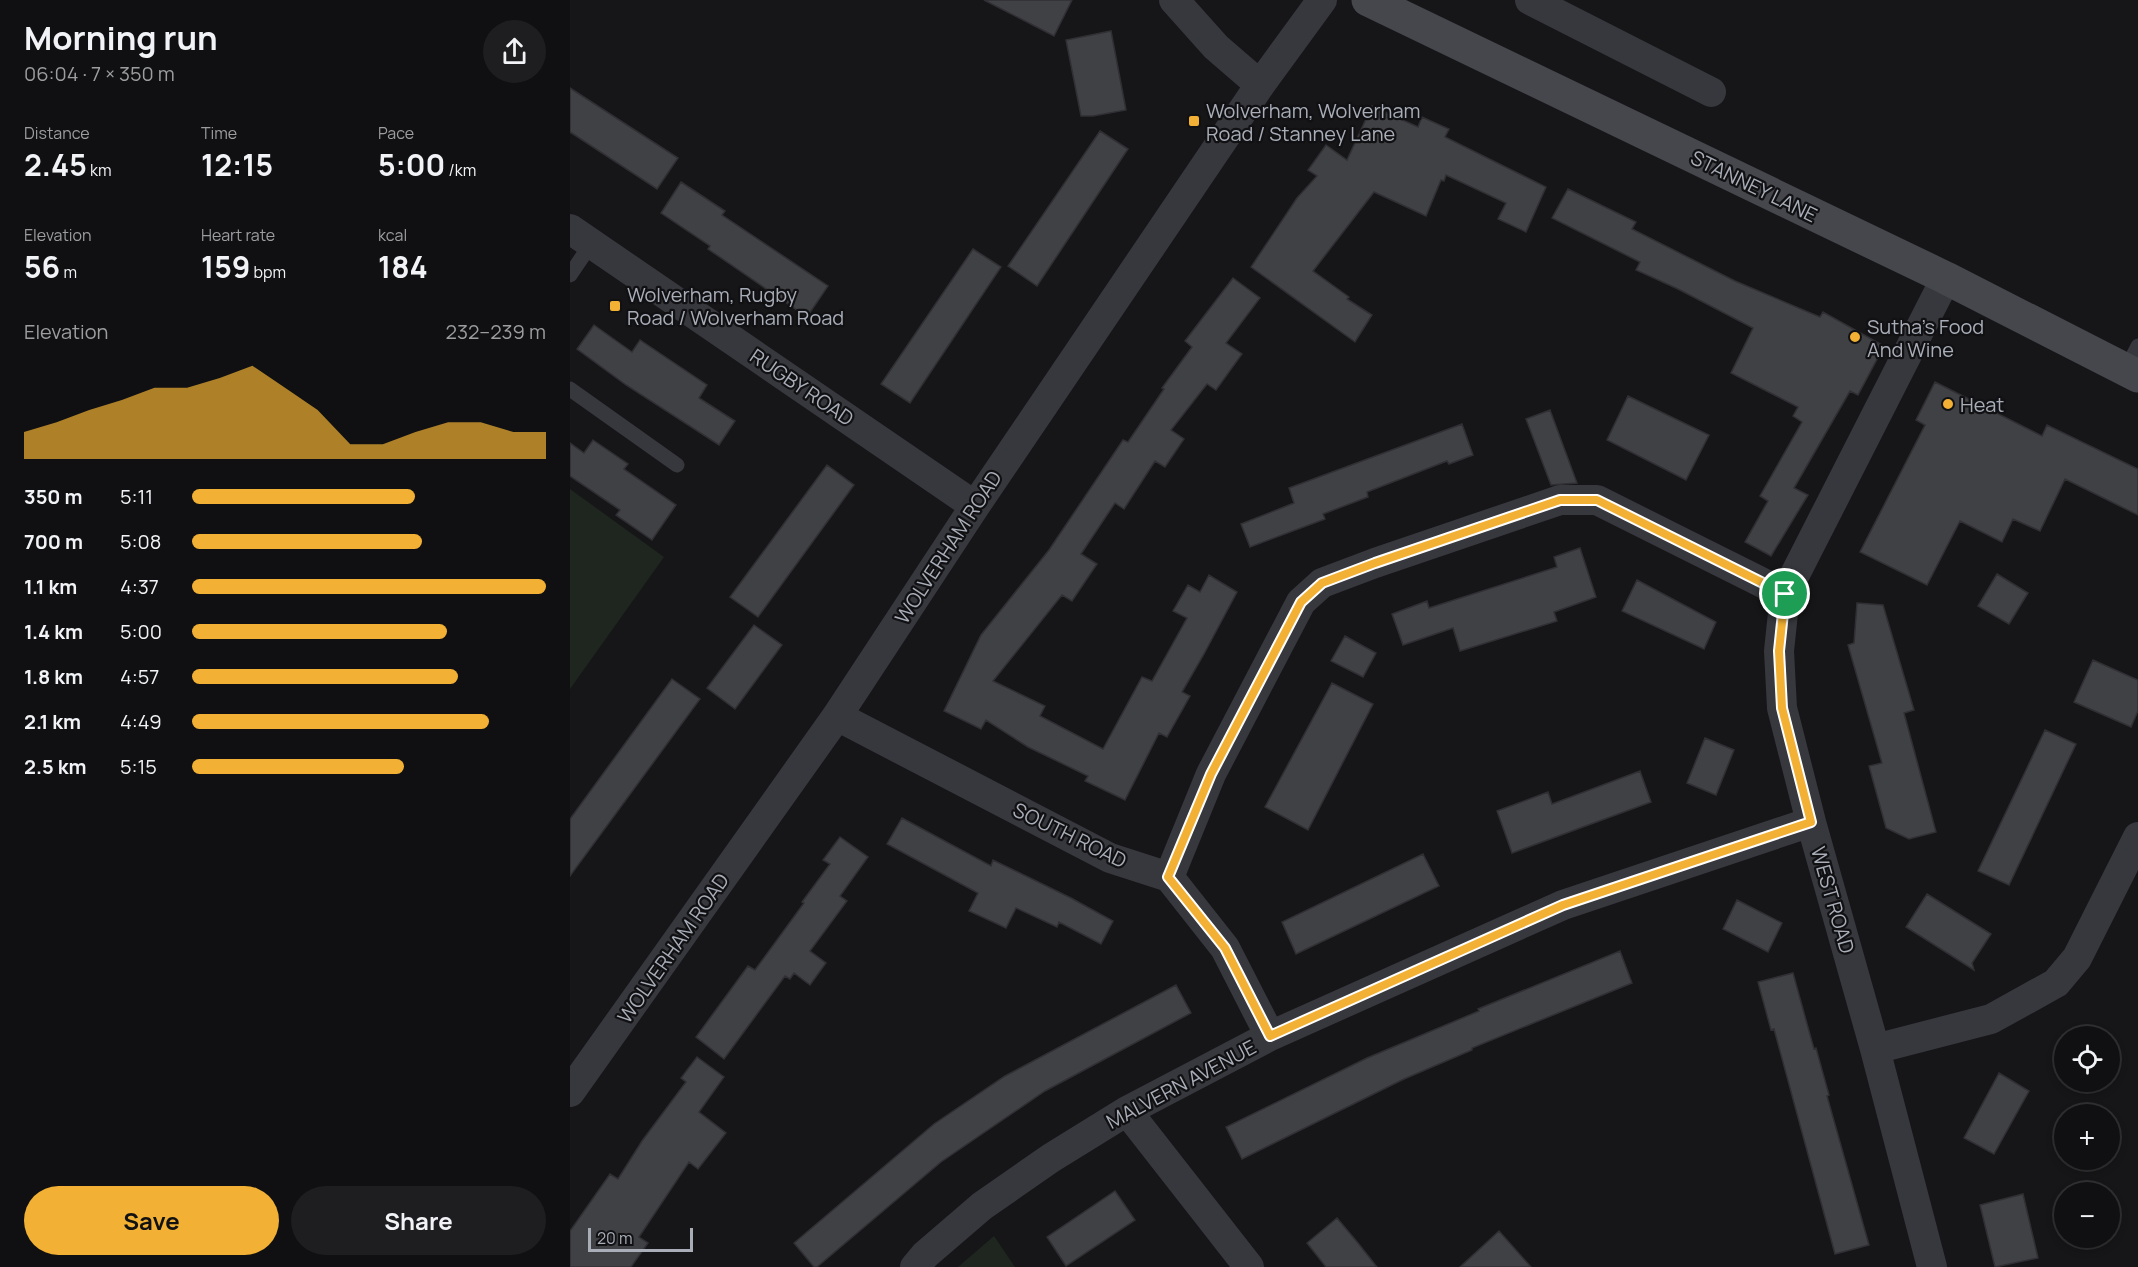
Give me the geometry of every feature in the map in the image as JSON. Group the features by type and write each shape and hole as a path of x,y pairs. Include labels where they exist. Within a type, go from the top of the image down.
{"main road":[{"name":"STANNEY LANE","path":"1368,0 1946,278 2134,364"}],"street":[{"path":"1174,0 1216,47 1260,84"},
{"name":"WOLVERHAM ROAD","path":"570,1092 837,717 975,506 1260,84 1322,0"},
{"path":"1530,0 1711,92"},
{"name":"RUGBY ROAD","path":"580,236 975,506"},
{"name":"WEST ROAD","path":"1932,1267 1782,708 1779,651 1785,594 1946,278"},
{"path":"1270,1036 1225,948 1168,877 1211,774 1301,602 1322,583 1560,500 1597,500 1785,594"},
{"name":"SOUTH ROAD","path":"837,717 1110,858 1168,877"},
{"name":"MALVERN AVENUE","path":"915,1267 924,1255 982,1206 1051,1158 1127,1112 1270,1036 1563,905 1811,822"},
{"path":"1875,1049 1991,1019 2056,984 2077,958 2138,837"},
{"path":"1127,1112 1249,1267"}],"lane":[{"path":"570,275 580,236"},
{"path":"570,389 677,465"}],"shaded area":[{"path":"570,489 664,557 570,689"},
{"path":"994,1236 1015,1267 958,1267"}],"building":[{"path":"984,0 1072,0 1054,36"},
{"path":"1111,31 1126,110 1081,116 1066,40"},
{"path":"570,88 678,158 657,189 570,132"},
{"path":"1372,106 1418,127 1422,117 1449,129 1445,137 1546,187 1526,232 1498,219 1506,203 1446,175 1444,181 1441,180 1426,216 1374,192 1313,271 1349,297 1347,299 1372,315 1355,342 1251,267 1297,198 1317,176 1308,170 1326,145 1347,160"},
{"path":"1100,131 1128,149 1037,286 1008,266"},
{"path":"681,182 725,211 722,215 828,286 807,317 708,249 710,246 661,213"},
{"path":"1568,189 1636,222 1632,229 1735,281 1820,317 1823,312 1884,346 1858,395 1850,391 1794,488 1808,495 1771,556 1745,542 1768,501 1760,496 1802,422 1793,416 1798,407 1731,373 1753,328 1636,270 1640,262 1552,218"},
{"path":"973,249 1001,267 910,403 881,384"},
{"path":"1233,278 1260,298 1226,343 1242,354 1216,390 1207,384 1171,430 1184,439 1165,467 1155,461 1124,509 1115,503 1081,554 1097,564 1072,601 1062,595 993,681 1045,706 1040,716 1103,749 1142,677 1152,681 1187,618 1173,611 1188,585 1200,592 1209,575 1237,592 1182,692 1190,696 1167,737 1159,733 1125,800 1085,781 1088,776 1028,747 986,720 981,729 944,711 981,635 1049,550 1123,440 1128,442 1164,389 1162,388 1192,347 1185,341"},
{"path":"594,325 632,352 640,340 707,385 699,398 735,421 719,445 626,385 577,349"},
{"path":"1935,382 2042,436 2047,425 2138,469 2138,515 2065,479 2040,531 2013,519 2002,542 1960,521 1927,585 1860,552 1925,425 1916,420"},
{"path":"1628,396 1709,435 1686,480 1607,440"},
{"path":"1550,410 1577,483 1551,485 1526,419"},
{"path":"1462,424 1473,455 1449,464 1447,461 1367,492 1368,497 1323,514 1325,519 1250,547 1241,524 1294,503 1289,488"},
{"path":"593,440 628,464 624,469 676,505 652,540 616,515 620,510 570,476 570,443 584,453"},
{"path":"827,465 854,485 758,617 730,597"},
{"path":"1580,548 1596,597 1554,612 1557,621 1460,651 1453,628 1403,645 1392,614 1427,601 1429,608 1557,567 1554,557"},
{"path":"1997,574 2028,593 2009,624 1978,606"},
{"path":"1637,580 1716,622 1704,649 1622,611"},
{"path":"1857,603 1883,605 1914,710 1904,713 1936,832 1909,839 1886,828 1869,766 1882,763 1848,645 1854,643"},
{"path":"754,625 782,645 735,709 707,688"},
{"path":"1345,636 1376,653 1363,677 1331,661"},
{"path":"2093,660 2138,680 2138,711 2131,727 2074,702"},
{"path":"672,679 700,699 570,876 570,819"},
{"path":"1332,683 1373,704 1308,830 1265,807"},
{"path":"2045,730 2076,744 2009,885 1978,871"},
{"path":"1705,738 1734,750 1716,795 1687,783"},
{"path":"1640,771 1651,802 1512,853 1497,811 1548,792 1552,804"},
{"path":"902,818 991,866 993,860 1113,921 1101,944 1059,922 1057,927 1016,908 1006,928 969,911 978,893 887,844"},
{"path":"840,837 868,857 840,896 847,901 810,951 826,963 810,985 794,973 790,979 785,976 724,1059 696,1037 748,966 755,970 804,903 802,902 830,864 823,860"},
{"path":"1423,854 1439,886 1296,954 1282,922"},
{"path":"1927,894 1991,934 1972,963 1974,970 1906,927"},
{"path":"1737,900 1782,923 1768,952 1723,929"},
{"path":"1620,951 1632,983 1472,1048 1472,1050 1404,1079 1242,1159 1226,1127 1367,1058 1479,1011 1478,1009"},
{"path":"1793,973 1814,1049 1816,1048 1829,1095 1827,1096 1869,1245 1835,1254 1774,1029 1771,1030 1758,982"},
{"path":"1176,985 1191,1013 1045,1091 941,1162 817,1267 814,1267 794,1243 934,1124 1005,1076"},
{"path":"697,1057 724,1077 699,1112 726,1133 698,1169 689,1162 639,1237 648,1243 631,1267 570,1267 570,1231 610,1174 618,1179 642,1141 686,1082 681,1078"},
{"path":"1999,1073 2029,1091 1994,1154 1964,1138"},
{"path":"1115,1191 1135,1220 1066,1266 1047,1237"},
{"path":"2023,1194 2038,1258 1995,1267 1980,1205"},
{"path":"1337,1218 1377,1267 1326,1267 1307,1243"},
{"path":"1499,1231 1531,1267 1460,1267"}],"place":[{"name":"Wolverham, Wolverham Road / Stanney Lane","path":"1194,121"},
{"name":"Wolverham, Rugby Road / Wolverham Road","path":"615,306"},
{"name":"Sutha's Food And Wine","path":"1855,337"},
{"name":"Heat","path":"1948,404"}],"route":[{"path":"1560,500 1597,500 1785,594 1779,651 1782,708 1811,822 1563,905 1270,1036 1225,948 1168,877 1211,774 1301,602 1322,583 1560,500"}]}
